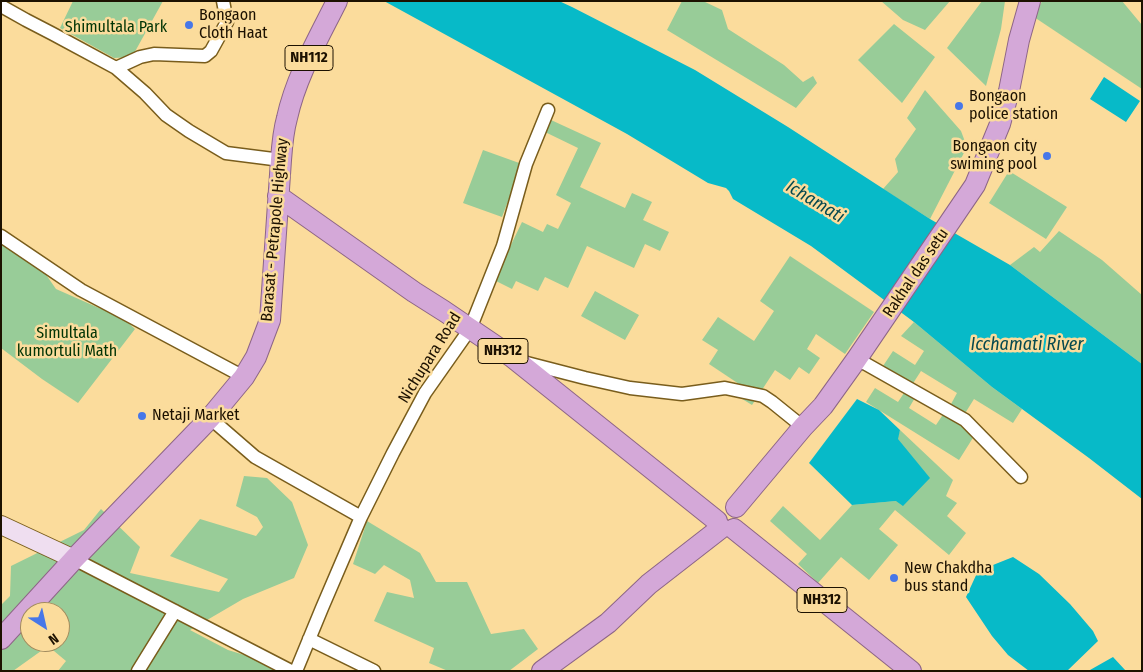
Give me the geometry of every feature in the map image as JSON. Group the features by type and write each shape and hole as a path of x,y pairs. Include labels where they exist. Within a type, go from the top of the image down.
{"highway":[{"name":"Barasat - Petrapole Highway","path":"1,639 74,559 210,418 244,376 256,357 270,320 283,136 287,117 297,84 337,1"},
{"name":"Rakhal das setu","path":"724,526 740,525 742,519 741,512 736,507 823,406 858,358 975,185 1000,124 1030,1"},
{"name":"NH312","path":"278,196 414,292 444,310 512,357 900,667"},
{"path":"542,671 608,623 649,584 724,526"}],"main road":[{"path":"1,525 74,559"}],"street":[{"path":"116,68 140,57 154,54 205,56 212,52 227,22 223,1"},
{"path":"1,6 116,68 145,93 166,115 189,132 226,153 281,160"},
{"name":"Nichupara Road","path":"296,671 361,518 393,453 425,393 470,329 503,246 526,164 548,110"},
{"path":"1,236 81,290 244,376"},
{"path":"512,357 585,378 630,388 682,394 725,388 763,396 804,426"},
{"path":"858,358 966,420 1020,477"},
{"path":"210,418 255,457 361,518"},
{"path":"74,559 291,671"},
{"path":"138,671 175,611"},
{"path":"309,639 374,671"}],"green space":[{"name":"Shimultala Park","path":"73,1 163,1 132,57 114,58 60,28"},
{"path":"682,1 703,1 722,10 728,29 784,65 803,82 813,76 817,83 796,108 667,30"},
{"path":"881,1 950,1 925,30 903,20"},
{"path":"982,1 1005,1 1001,29 986,86 947,48"},
{"path":"1042,1 1122,1 1142,25 1142,89 1034,17"},
{"path":"894,24 935,57 902,103 858,60"},
{"path":"925,90 961,131 967,147 930,219 883,189 898,172 895,159 916,129 907,118"},
{"path":"551,120 601,143 580,187 625,208 632,193 652,202 643,220 669,232 660,251 645,244 634,268 587,246 568,288 545,277 538,291 516,281 512,289 494,280 522,222 543,232 547,224 558,229 571,203 556,195 578,148 545,132"},
{"path":"483,150 522,164 502,217 463,203"},
{"path":"1009,171 1067,207 1046,239 989,203"},
{"path":"1059,231 1102,260 1142,295 1142,364 1010,265 1034,247 1040,252"},
{"name":"Simultala kumortuli Math","path":"1,236 40,266 56,289 121,316 135,329 78,403 1,348"},
{"path":"790,256 874,312 845,354 816,334 807,349 820,358 809,374 799,367 790,380 775,370 752,405 739,397 745,388 709,364 718,350 702,340 718,317 754,341 774,311 760,301"},
{"path":"595,291 639,315 625,340 581,316"},
{"path":"914,322 992,387 1022,409 1013,423 974,399 964,415 950,406 957,393 921,371 908,391 916,396 909,408 936,425 944,413 976,433 959,460 866,402 875,388 898,402 908,387 881,369 893,351 915,365 924,351 901,336"},
{"path":"900,430 953,480 946,496 957,503 947,516 966,533 949,555 895,510 879,529 898,545 869,580 841,557 818,583 798,564 807,554 770,521 783,506 820,540 852,505 896,501 929,478 897,439"},
{"path":"244,476 267,478 292,502 308,545 294,578 243,599 190,630 228,650 280,666 283,671 58,671 66,661 55,652 70,652 70,602 20,602 20,652 40,652 13,671 1,671 1,605 10,596 11,566 84,530 101,509 140,547 130,573 219,592 228,579 170,556 200,519 256,536 263,527 257,517 236,506"},
{"path":"367,521 420,553 436,582 467,582 491,634 524,629 538,649 509,671 448,671 429,663 434,648 374,621 387,592 414,598 410,580 384,565 375,574 353,564"}],"water":[{"name":"Icchamati River","path":"384,1 559,1 695,70 788,127 930,219 1010,265 1142,364 1142,499 992,387 914,322 811,246 733,199 726,188 708,183 627,134"},
{"path":"1104,77 1140,101 1126,122 1090,99"},
{"path":"857,399 879,410 900,430 898,439 930,478 903,506 896,501 852,505 809,463"},
{"path":"1013,557 1039,574 1070,604 1093,631 1098,641 1067,671 1029,671 1008,655 992,636 966,597 978,571"},
{"path":"1113,657 1126,671 1090,671 1090,670"}],"place":[{"name":"Bongaon Cloth Haat","path":"189,25"},
{"name":"Bongaon police station","path":"959,106"},
{"name":"Bongaon city swiming pool","path":"1047,156"},
{"name":"Netaji Market","path":"142,416"},
{"name":"New Chakdha bus stand","path":"894,578"}],"water label":[{"name":"Ichamati","path":"815,202"}]}
